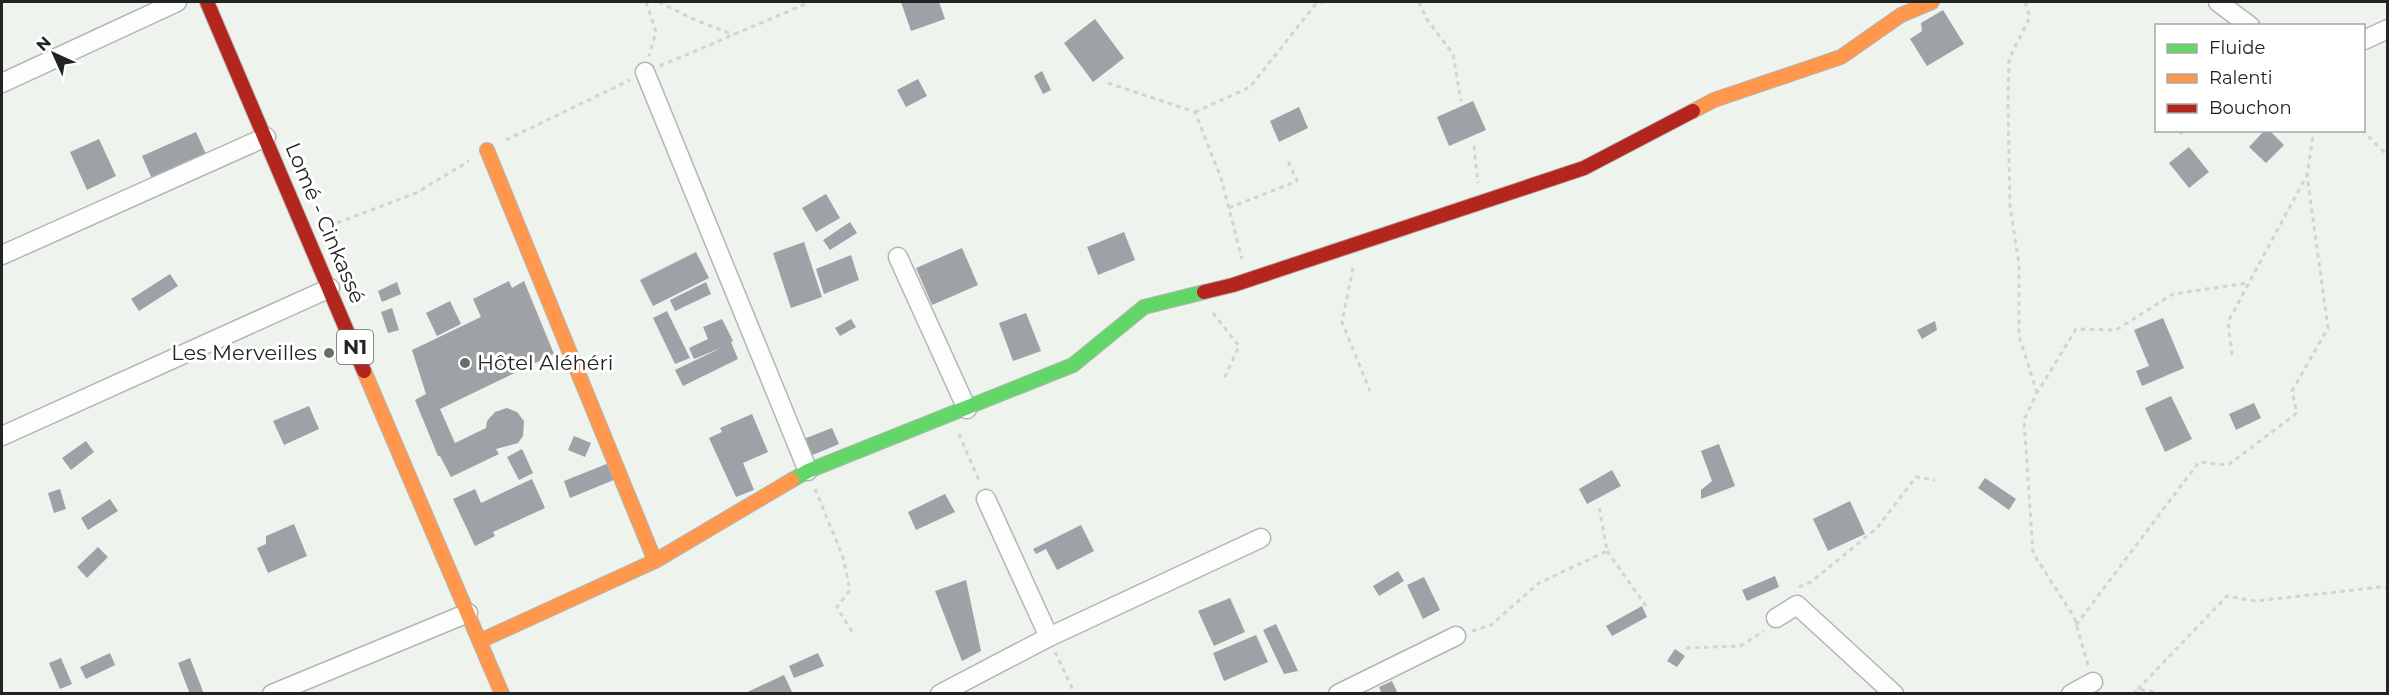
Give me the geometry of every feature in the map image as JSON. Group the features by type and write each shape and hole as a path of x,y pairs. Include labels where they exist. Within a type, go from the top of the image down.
{"main road":[{"name":"Lomé - Cinkassé","path":"207,2 502,693"},
{"path":"480,642 655,561 808,471 1073,365 1144,307 1210,291 1584,168 1714,100 1841,57 1901,15 1932,2"},
{"path":"487,150 655,561"}],"street":[{"path":"2,83 177,2"},
{"path":"2218,2 2247,24"},
{"path":"2365,40 2388,29"},
{"path":"645,72 808,471"},
{"path":"2,255 266,137"},
{"path":"898,257 959,412"},
{"path":"2,436 330,288"},
{"path":"986,499 1049,637"},
{"path":"940,693 1049,637 1261,538"},
{"path":"1776,618 1797,605 1894,693"},
{"path":"272,693 468,613"},
{"path":"1338,693 1456,636"},
{"path":"2071,693 2093,682"}],"path":[{"path":"645,72 656,32 646,2"},
{"path":"659,2 693,19 734,35"},
{"path":"308,234 416,194 487,150 645,72 810,2"},
{"path":"1108,82 1195,112 1250,87 1315,5 1323,2"},
{"path":"1419,2 1426,18 1453,54 1461,101"},
{"path":"2025,2 2030,17 2009,59 2010,207 2019,264 2019,336 2037,393"},
{"path":"1195,112 1221,178 1242,260"},
{"path":"2181,132 2182,136"},
{"path":"2076,625 2199,462 2228,465 2297,412 2292,391 2328,328 2307,175 2314,132"},
{"path":"2364,132 2388,156"},
{"path":"1474,146 1480,202"},
{"path":"1228,208 1297,181 1288,161"},
{"path":"2232,355 2228,322 2307,175"},
{"path":"1359,243 1342,322 1370,391"},
{"path":"2093,682 2074,617 2033,553 2024,420 2037,393 2076,329 2116,330 2173,294 2248,283"},
{"path":"1210,291 1206,304 1239,346 1224,379"},
{"path":"959,412 986,499"},
{"path":"808,471 843,557 850,591 837,608 854,635"},
{"path":"1795,589 1811,582 1877,528 1916,477 1935,480"},
{"path":"1599,504 1607,551 1648,609"},
{"path":"1456,636 1491,625 1539,583 1607,551"},
{"path":"2134,693 2227,596 2255,601 2380,587 2388,589"},
{"path":"1686,648 1740,646 1775,624 1776,618"},
{"path":"1049,637 1075,693"},
{"path":"2138,689 2163,693"}],"building":[{"path":"901,2 939,2 945,19 911,31"},
{"path":"1943,10 1964,44 1927,66 1910,39 1922,31 1921,23"},
{"path":"1095,19 1124,58 1093,82 1064,43"},
{"path":"1042,71 1051,90 1043,94 1034,76"},
{"path":"918,79 927,96 906,107 897,90"},
{"path":"1473,101 1486,130 1449,146 1437,117"},
{"path":"1299,107 1308,128 1279,142 1270,121"},
{"path":"196,132 206,154 152,179 142,156"},
{"path":"2263,132 2271,132 2284,145 2266,163 2249,147"},
{"path":"99,139 116,176 87,190 70,152"},
{"path":"2189,147 2209,172 2189,188 2169,163"},
{"path":"826,194 840,218 816,232 802,208"},
{"path":"850,222 857,233 830,250 823,240"},
{"path":"1124,232 1135,260 1098,275 1087,247"},
{"path":"804,242 822,297 791,308 773,253"},
{"path":"962,248 978,285 932,305 916,268"},
{"path":"696,252 709,278 653,306 640,280"},
{"path":"851,255 859,280 824,294 816,269"},
{"path":"170,274 178,286 139,311 131,299"},
{"path":"509,281 512,288 524,281 554,354 440,409 455,443 486,428 487,421 495,412 507,408 517,412 524,421 523,436 518,443 496,449 499,454 451,477 438,456 415,400 426,394 412,350 481,317 473,299"},
{"path":"397,282 401,294 382,302 378,291"},
{"path":"706,282 711,294 675,311 670,300"},
{"path":"450,301 461,324 437,336 426,313"},
{"path":"392,308 399,330 388,333 381,312"},
{"path":"667,311 690,358 675,364 653,318"},
{"path":"1026,313 1041,351 1013,361 999,323"},
{"path":"2163,318 2184,368 2142,386 2136,371 2149,366 2134,330"},
{"path":"722,319 733,341 731,342 738,359 683,386 675,370 723,347 694,359 689,348 708,339 703,327"},
{"path":"851,319 856,327 840,336 835,328"},
{"path":"1935,321 1937,330 1922,339 1917,330"},
{"path":"2171,396 2192,439 2165,452 2145,408"},
{"path":"2254,403 2261,418 2236,430 2229,414"},
{"path":"309,406 319,429 284,445 273,421"},
{"path":"752,414 768,452 743,463 754,490 736,497 709,438 722,432 720,428"},
{"path":"832,428 839,444 808,457 801,440"},
{"path":"574,436 591,443 585,457 568,450"},
{"path":"86,441 94,452 71,470 62,458"},
{"path":"1719,444 1735,486 1701,499 1701,490 1712,481 1701,451"},
{"path":"522,449 533,473 519,480 507,457"},
{"path":"609,463 616,479 570,498 564,481"},
{"path":"1612,470 1621,486 1587,504 1579,489"},
{"path":"1985,478 2016,499 2009,510 1978,488"},
{"path":"532,479 545,508 493,532 495,536 475,546 453,499 475,489 481,503"},
{"path":"60,489 66,509 54,513 48,493"},
{"path":"945,494 955,512 916,530 908,512"},
{"path":"110,499 118,511 88,530 81,518"},
{"path":"1850,501 1865,534 1828,551 1813,519"},
{"path":"294,524 307,556 268,573 257,548 266,544 266,536"},
{"path":"1081,525 1094,551 1057,570 1046,549 1036,554 1033,549"},
{"path":"98,547 108,557 87,578 77,567"},
{"path":"1398,571 1404,581 1379,596 1373,586"},
{"path":"1775,576 1779,587 1747,601 1742,590"},
{"path":"1424,577 1440,610 1423,619 1407,585"},
{"path":"966,580 981,651 962,661 935,591"},
{"path":"1230,598 1245,632 1214,646 1198,611"},
{"path":"1642,606 1647,617 1612,636 1606,626"},
{"path":"1276,624 1298,671 1284,674 1263,630"},
{"path":"1256,635 1268,662 1224,681 1213,653"},
{"path":"1675,649 1685,656 1677,667 1667,661"},
{"path":"110,653 115,665 86,679 80,667"},
{"path":"818,653 824,666 794,678 789,666"},
{"path":"61,658 72,684 60,689 49,663"},
{"path":"190,658 204,694 190,694 178,663"},
{"path":"784,675 793,694 743,694"},
{"path":"1392,681 1398,694 1382,694 1379,687"}],"traffic: fast":[{"path":"792,480 808,471 1073,365 1144,307 1204,292"}],"traffic: slow":[{"path":"1693,111 1714,100 1841,57 1901,15 1932,2"},
{"path":"487,150 655,561"},
{"path":"364,371 502,694"},
{"path":"480,641 655,561 792,480"}],"traffic: jam":[{"path":"207,2 364,371"},
{"path":"1204,292 1233,285 1584,168 1693,111"}],"place":[{"name":"Les Merveilles","path":"329,353"},
{"name":"Hôtel Aléhéri","path":"465,363"}]}
